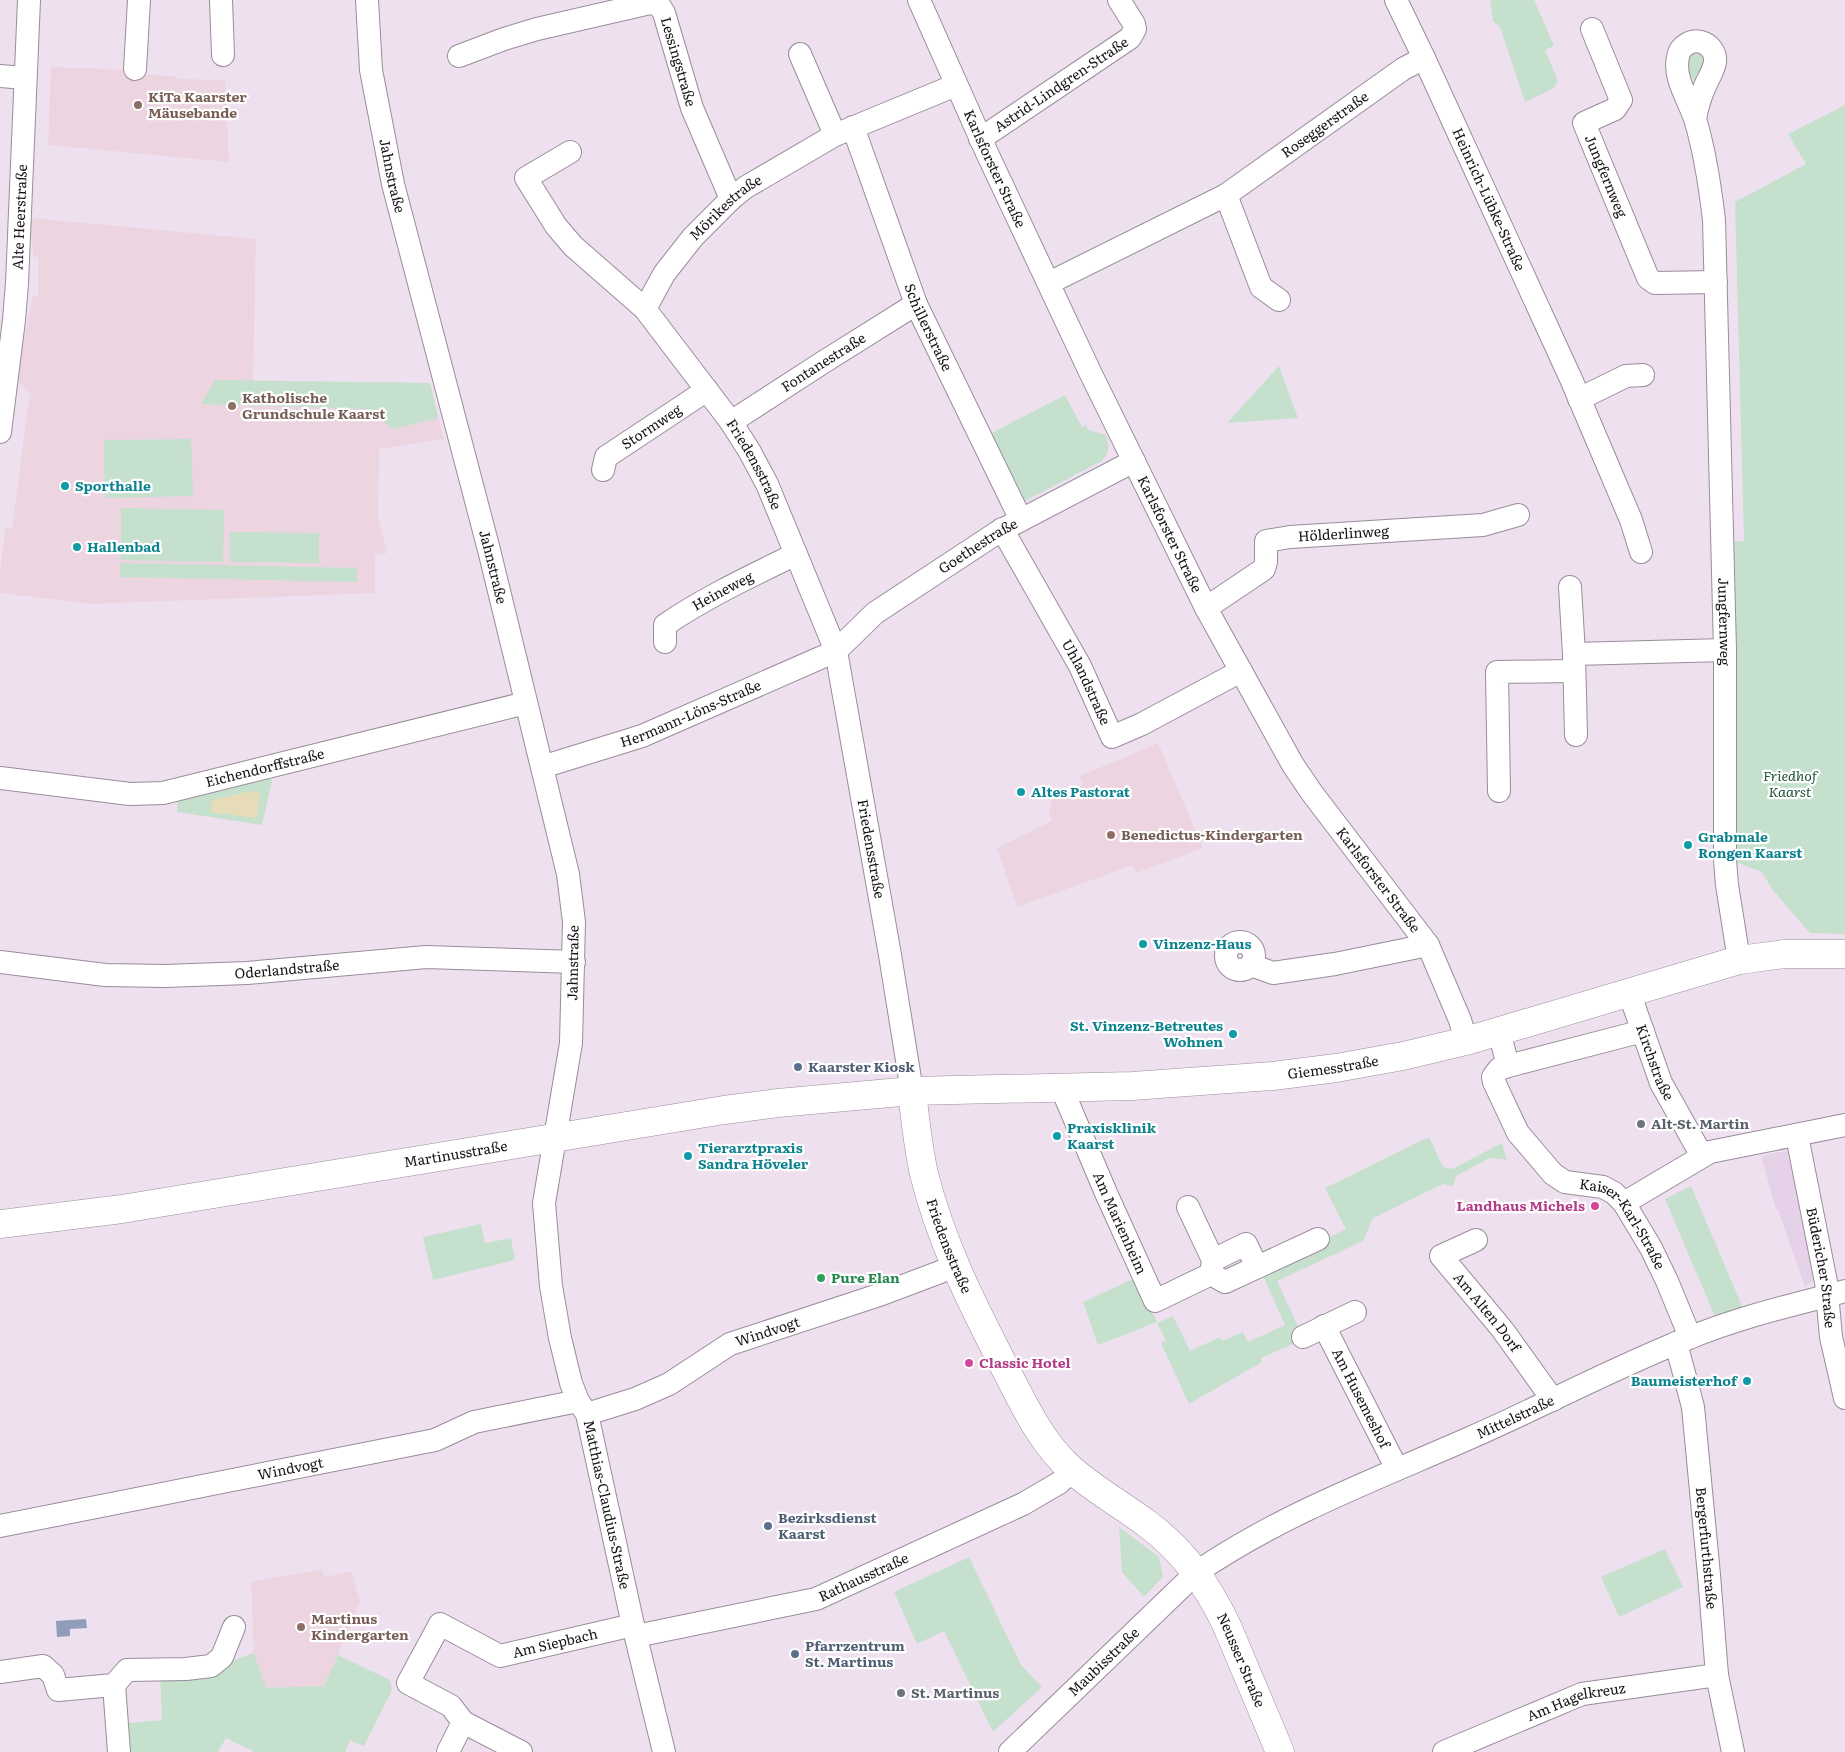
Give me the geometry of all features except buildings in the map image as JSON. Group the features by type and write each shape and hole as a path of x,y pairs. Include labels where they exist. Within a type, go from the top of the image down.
{"main road":[{"name":"Giemesstraße","path":"912,1091 1132,1086 1273,1076 1336,1068 1403,1056 1466,1041 1739,960 1792,954 1845,954"},
{"name":"Martinusstraße","path":"0,1224 122,1209 733,1108 912,1091"},
{"name":"Friedensstraße","path":"912,1091 924,1173 943,1233 978,1314 1025,1406 1052,1449 1072,1471 1161,1535 1175,1547 1197,1572"},
{"name":"Neusser Straße","path":"1197,1572 1218,1605 1228,1626 1280,1752"}],"street":[{"name":"Alte Heerstraße","path":"0,432 14,320 8,282 25,78 29,0"},
{"path":"136,69 139,0"},
{"path":"221,0 223,55"},
{"name":"Jahnstraße","path":"367,0 371,70 393,184 489,550 568,874 574,922 571,1043 554,1139"},
{"name":"Karlsforster Straße","path":"919,0 980,139 1206,608 1293,765 1428,945 1460,1020 1466,1041"},
{"name":"Astrid-Lindgren-Straße","path":"980,139 1130,38 1135,29 1134,24 1120,0"},
{"name":"Heinrich-Lübke-Straße","path":"1396,0 1579,399 1631,520 1641,552"},
{"name":"Lessingstraße","path":"459,56 537,29 650,4 659,5 664,14 692,108 731,199"},
{"name":"Jungfernweg","path":"1592,29 1621,100 1615,109 1584,123 1648,278 1655,282 1716,282"},
{"path":"800,54 844,131"},
{"name":"Roseggerstraße","path":"1049,282 1226,195 1403,70 1424,58"},
{"path":"0,76 25,78"},
{"name":"Mörikestraße","path":"645,309 664,274 693,237 731,199 768,173 844,131 956,85"},
{"name":"Jungfernweg","path":"1695,119 1709,182 1714,220 1724,650 1725,860 1739,960"},
{"name":"Schillerstraße","path":"844,131 916,304 1012,524"},
{"name":"Friedensstraße","path":"570,152 526,178 556,226 573,246 645,309 731,422 767,484 836,651 912,1091"},
{"path":"1226,195 1261,287 1279,300"},
{"name":"Fontanestraße","path":"731,422 916,304"},
{"path":"1579,399 1626,376 1643,375"},
{"name":"Stormweg","path":"603,470 606,457 707,390"},
{"name":"Goethestraße","path":"836,651 874,613 888,603 1012,524 1134,461"},
{"name":"Hölderlinweg","path":"1206,608 1264,569 1266,541 1290,537 1483,525 1518,515"},
{"name":"Uhlandstraße","path":"1012,524 1112,737 1142,724 1241,671"},
{"name":"Heineweg","path":"665,642 666,625 684,612 796,554"},
{"path":"1570,587 1576,736"},
{"path":"1500,792 1497,672 1574,663 1724,650"},
{"name":"Hermann-Löns-Straße","path":"542,767 642,736 836,651"},
{"name":"Eichendorffstraße","path":"0,778 130,794 163,793 526,703"},
{"path":"1250,965 1273,973 1335,964 1428,945"},
{"name":"Oderlandstraße","path":"0,962 72,972 125,976 246,973 426,957 574,962"},
{"name":"Kirchstraße","path":"1629,992 1661,1083 1702,1156"},
{"path":"1499,1032 1508,1066 1643,1032"},
{"name":"Kaiser-Karl-Straße","path":"1508,1066 1495,1072 1493,1077 1514,1127 1522,1139 1553,1174 1565,1182 1603,1187 1614,1193 1624,1203 1651,1248 1667,1281 1683,1340"},
{"name":"Am Marienheim","path":"1062,1089 1155,1301 1246,1244 1257,1267 1318,1239"},
{"path":"1624,1203 1702,1156 1721,1149 1797,1136 1845,1125"},
{"name":"Büdericher Straße","path":"1797,1136 1836,1294 1831,1337 1845,1398"},
{"name":"Matthias-Claudius-Straße","path":"554,1139 544,1203 551,1286 560,1338 571,1383 582,1408 664,1752"},
{"path":"1188,1207 1212,1267"},
{"name":"Am Alten Dorf","path":"1476,1240 1441,1256 1502,1329 1553,1400"},
{"name":"Windvogt","path":"0,1526 435,1440 474,1422 635,1399 669,1384 730,1344 882,1294 956,1266"},
{"name":"Mittelstraße","path":"1197,1572 1231,1548 1261,1532 1683,1340 1734,1321 1836,1294"},
{"path":"1303,1336 1354,1312"},
{"name":"Am Husemeshof","path":"1324,1326 1397,1469"},
{"name":"Bergerfurthstraße","path":"1683,1340 1697,1435 1716,1675 1733,1752"},
{"name":"Rathausstraße","path":"635,1630 816,1599 1023,1504 1059,1483 1072,1471"},
{"name":"Maubisstraße","path":"1010,1752 1197,1572"},
{"name":"Am Siepbach","path":"521,1752 463,1722 451,1706 408,1683 440,1624 500,1656 635,1630"},
{"path":"0,1672 43,1666 53,1675 58,1690 120,1678 211,1666 222,1657 234,1627"},
{"name":"Am Hagelkreuz","path":"1444,1752 1582,1694 1716,1675"},
{"path":"119,1752 120,1678"},
{"path":"448,1752 463,1722"}],"shaded area":[{"name":"KiTa Kaarster Mäusebande","path":"51,67 129,70 129,74 176,76 176,79 225,80 229,162 48,145"},
{"name":"Katholische Grundschule Kaarst","path":"31,218 256,239 253,381 430,383 444,439 379,449 378,517 387,553 375,555 375,593 91,604 0,593 0,572 5,528 12,528 30,393 17,380 33,296 38,296 38,257 34,257"},
{"name":"Benedictus-Kindergarten","path":"1158,743 1203,848 1136,873 1133,865 1017,907 997,848 1052,821 1049,812 1052,800 1083,785 1080,776"},
{"path":"1790,1150 1815,1279 1805,1287 1778,1210 1776,1210 1761,1156"},
{"name":"Martinus Kindergarten","path":"322,1569 325,1577 352,1571 360,1602 325,1686 265,1688 254,1653 251,1582"}],"green space":[{"path":"1490,0 1534,0 1554,46 1545,50 1558,81 1554,88 1525,102 1500,27 1493,21"},
{"path":"1698,51 1706,58 1699,79 1694,80 1687,74 1689,52"},
{"name":"Friedhof Kaarst","path":"1845,105 1845,934 1810,933 1772,889 1762,872 1733,861 1732,542 1744,541 1735,202 1806,164 1788,134"},
{"path":"1279,366 1298,418 1227,423"},
{"path":"215,380 430,383 438,418 394,429 365,409 201,404"},
{"path":"1065,395 1082,427 1086,425 1088,430 1106,435 1108,452 1102,461 1021,503 982,438"},
{"path":"191,439 193,496 105,498 104,440"},
{"path":"121,508 224,510 223,562 121,560"},
{"path":"230,532 319,533 319,563 230,562"},
{"path":"120,563 357,568 357,582 120,577"},
{"path":"269,775 272,781 262,825 177,812 178,800"},
{"path":"1429,1137 1443,1167 1452,1169 1502,1143 1507,1160 1490,1158 1456,1176 1453,1186 1443,1184 1373,1218 1363,1241 1277,1281 1304,1339 1261,1358 1262,1362 1189,1404 1161,1343 1166,1341 1157,1323 1173,1316 1190,1351 1220,1337 1222,1341 1243,1332 1248,1342 1285,1325 1263,1276 1266,1268 1346,1229 1325,1188"},
{"path":"1691,1186 1743,1308 1716,1319 1665,1199"},
{"path":"481,1224 485,1243 511,1238 515,1260 433,1280 423,1237"},
{"path":"1135,1278 1157,1322 1098,1345 1083,1302"},
{"path":"1119,1527 1159,1557 1163,1577 1144,1597 1122,1572"},
{"path":"1665,1549 1683,1587 1619,1617 1601,1577"},
{"path":"969,1557 1021,1665 1042,1687 993,1732 944,1631 917,1644 894,1592"},
{"path":"254,1653 266,1688 324,1686 338,1655 390,1680 392,1690 364,1746 350,1740 345,1752 255,1752 226,1738 218,1752 121,1752 120,1724 162,1720 160,1674 201,1671"}],"sand":[{"path":"251,791 260,793 257,817 210,812 212,800"}],"water":[{"path":"86,1619 87,1628 70,1629 70,1636 57,1637 56,1621"}],"place":[{"name":"KiTa Kaarster Mäusebande","path":"138,105"},
{"name":"Katholische Grundschule Kaarst","path":"232,406"},
{"name":"Sporthalle","path":"65,486"},
{"name":"Hallenbad","path":"77,547"},
{"name":"Altes Pastorat","path":"1021,792"},
{"name":"Benedictus-Kindergarten","path":"1111,835"},
{"name":"Grabmale Rongen Kaarst","path":"1688,845"},
{"name":"Vinzenz-Haus","path":"1143,944"},
{"name":"St. Vinzenz-Betreutes Wohnen","path":"1233,1034"},
{"name":"Kaarster Kiosk","path":"798,1067"},
{"name":"Alt-St. Martin","path":"1641,1124"},
{"name":"Praxisklinik Kaarst","path":"1057,1136"},
{"name":"Tierarztpraxis Sandra Höveler","path":"688,1156"},
{"name":"Landhaus Michels","path":"1595,1206"},
{"name":"Pure Elan","path":"821,1278"},
{"name":"Classic Hotel","path":"969,1363"},
{"name":"Baumeisterhof","path":"1747,1381"},
{"name":"Bezirksdienst Kaarst","path":"768,1526"},
{"name":"Martinus Kindergarten","path":"301,1627"},
{"name":"Pfarrzentrum St. Martinus","path":"795,1654"},
{"name":"St. Martinus","path":"901,1693"}]}
